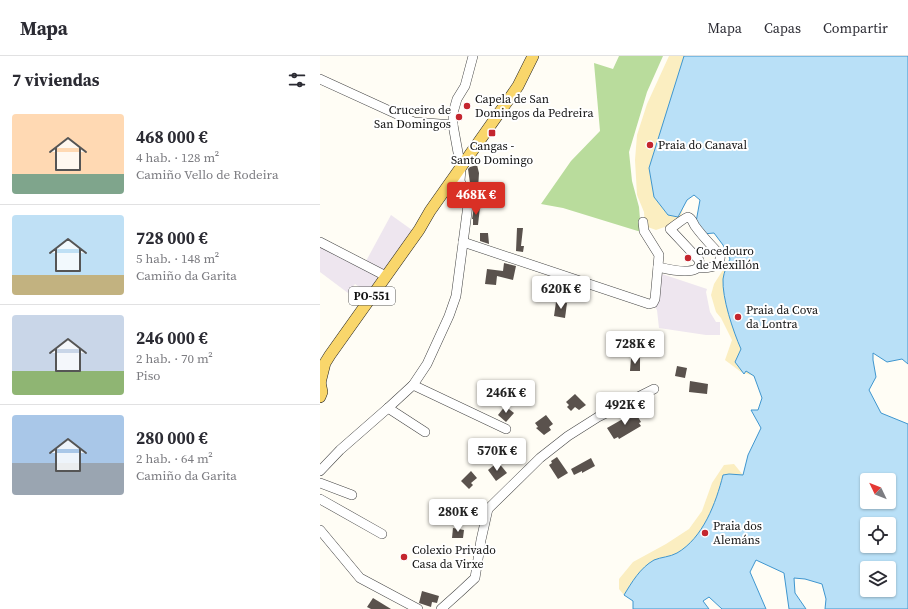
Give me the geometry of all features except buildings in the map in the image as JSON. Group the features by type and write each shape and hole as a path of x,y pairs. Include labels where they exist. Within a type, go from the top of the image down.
{"main road":[{"name":"PO-551","path":"380,279 414,229 430,211 461,169 512,95 533,56"},
{"name":"PO-551","path":"320,362 380,279 419,230 430,211"},
{"name":"PO-551","path":"320,397 322,392 320,382 325,363 344,335 357,312"}],"street":[{"path":"320,471 340,450 413,384 427,364 454,305 468,205 465,192 460,181 461,169 453,126 453,113 457,99 465,86 473,56"},
{"path":"320,78 414,122 453,126"},
{"path":"658,267 689,271 696,270 698,268 710,268 718,264 721,259 720,255 690,218 687,217 670,228 699,260 700,264 698,268"},
{"path":"463,242 649,304 653,303 655,299 658,255 644,231 643,222"},
{"path":"320,242 380,279"},
{"path":"413,384 506,429"},
{"path":"441,609 475,578 488,509 540,458 568,436 598,417 654,389"},
{"path":"388,408 425,432"},
{"path":"320,483 352,495"},
{"path":"320,499 382,534"},
{"path":"320,530 360,578 418,609"}],"shaded area":[{"path":"391,215 412,230 383,271 365,263"},
{"path":"320,245 380,276 370,288 369,287 365,291 355,284 348,293 320,272"},
{"path":"659,273 707,289 706,292 710,312 716,322 720,322 720,335 706,335 659,328 657,310 655,307"}],"green space":[{"path":"619,56 663,56 647,92 629,152 632,181 639,207 641,232 563,208 541,204 571,161 600,131 594,63 613,69"}],"sand":[{"name":"Praia do Canaval","path":"669,56 695,56 671,203 683,209 679,222 656,230 645,226 644,212 637,195 635,160 637,135 647,104"},
{"name":"Praia da Cova da Lontra","path":"730,259 754,376 741,372 725,360 732,340 721,318 716,312 711,295 714,284"},
{"name":"Praia dos Alemáns","path":"734,464 743,475 741,503 635,600 624,595 619,589 619,579 633,562 666,544 689,529 702,511 712,483 724,465"}],"water":[{"path":"684,56 908,56 908,364 902,359 887,362 873,353 876,377 869,390 881,413 908,424 908,609 825,609 826,599 822,584 805,579 794,578 795,593 806,609 789,609 784,573 756,560 750,572 766,609 722,609 709,597 703,601 709,609 633,609 633,601 624,595 637,576 649,563 677,553 694,538 707,519 717,497 723,475 743,475 748,455 761,428 751,410 758,410 762,398 754,376 746,371 744,374 735,362 741,349 729,314 723,287 724,274 730,259 723,245 714,233 703,234 696,222 700,200 694,195 687,200 678,217 668,215 654,197 649,168"}],"place":[{"name":"Capela de San Domingos da Pedreira","path":"467,106"},
{"name":"Cruceiro de San Domingos","path":"459,117"},
{"name":"Cangas - Santo Domingo","path":"492,133"},
{"name":"Praia do Canaval","path":"650,145"},
{"name":"Cocedouro de Mexillón","path":"688,258"},
{"name":"Praia da Cova da Lontra","path":"738,317"},
{"name":"Praia dos Alemáns","path":"705,533"},
{"name":"Colexio Privado Casa da Virxe","path":"404,557"}]}
